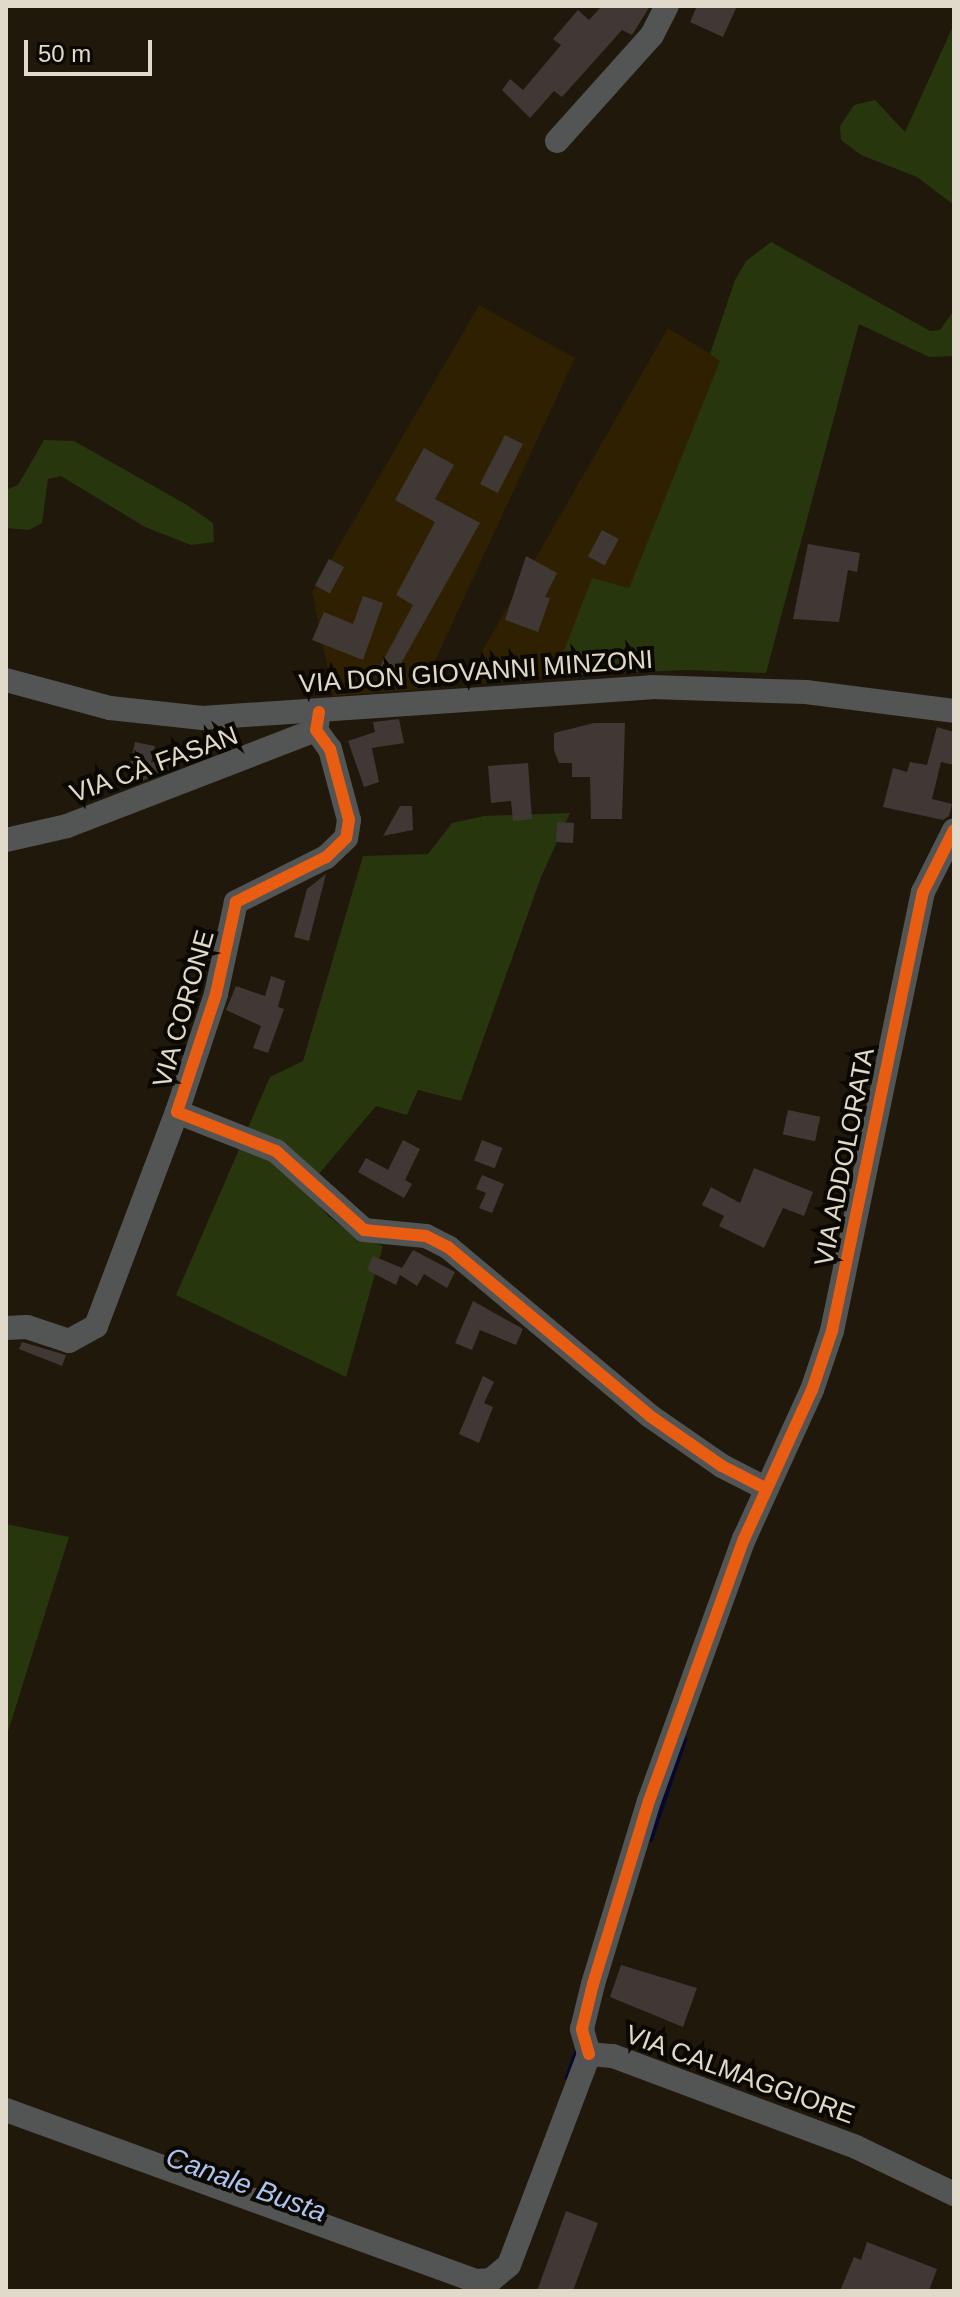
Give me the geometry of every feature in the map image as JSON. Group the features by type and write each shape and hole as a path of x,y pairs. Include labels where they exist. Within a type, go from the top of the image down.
{"street":[{"path":"557,141 652,35 667,6"},
{"name":"VIA DON GIOVANNI MINZONI","path":"6,680 70,700 157,715 318,721 691,686 806,692 954,711"},
{"name":"VIA CÀ FASAN","path":"6,840 67,826 318,721"},
{"name":"VIA CORONE","path":"6,1328 27,1327 69,1341 96,1326 177,1112 216,994 236,902 338,850 346,838 349,820 330,749 318,721"},
{"name":"VIA ADDOLORATA","path":"589,2054 582,2029 623,1884 765,1488 800,1418 832,1331 923,892 954,830"},
{"name":"VIA CORONE","path":"177,1112 276,1151 364,1230 426,1236 448,1247 650,1416 722,1466 765,1488"},
{"name":"VIA CALMAGGIORE","path":"6,2110 460,2277 491,2280 509,2265 589,2054 613,2056 856,2147 954,2194"}],"shaded area":[{"path":"479,305 575,358 422,689 333,696 312,592"},
{"path":"668,328 721,360 629,588 592,579 554,676 462,686"}],"green space":[{"path":"954,24 954,205 917,177 861,155 841,140 840,126 854,105 875,100 905,132"},
{"path":"771,242 930,331 940,330 954,310 954,356 929,357 859,324 766,673 687,670 554,676 592,578 629,588 720,361 710,354 735,280 746,261"},
{"path":"44,440 74,441 187,505 213,523 214,542 191,545 145,527 61,476 48,479 42,523 29,530 6,528 6,490 18,485"},
{"path":"570,813 541,877 461,1101 418,1090 407,1115 376,1106 318,1175 246,1132 270,1077 303,1061 363,856 428,854 452,823 484,816"},
{"path":"241,1145 291,1171 328,1216 356,1237 383,1246 346,1377 176,1295"},
{"path":"6,1524 69,1537 6,1738"}],"building":[{"path":"602,6 650,6 632,35 622,30 562,97 554,91 530,118 502,90 510,79 523,90 561,45 553,39 578,10 589,20"},
{"path":"697,6 737,6 723,37 690,22"},
{"path":"505,435 523,444 498,493 480,484"},
{"path":"424,448 454,465 435,499 480,523 395,674 379,668 413,605 396,595 435,522 395,500"},
{"path":"602,530 619,539 605,565 588,556"},
{"path":"808,544 860,553 857,572 848,570 839,622 793,619"},
{"path":"526,556 557,573 545,597 550,598 538,632 505,620"},
{"path":"329,559 344,567 330,593 315,585"},
{"path":"363,596 383,603 363,660 312,640 324,612 353,624"},
{"path":"399,719 404,743 372,748 379,782 364,787 348,741 375,732 373,722"},
{"path":"594,723 625,723 622,819 591,819 590,777 572,777 572,763 559,763 554,750 554,733"},
{"path":"937,727 954,732 954,765 941,762 932,799 952,804 949,816 943,820 883,807 893,768 907,772 910,762 927,765"},
{"path":"135,742 155,746 151,763 164,756 169,770 131,785 128,773"},
{"path":"528,763 532,819 513,821 511,801 491,803 488,766"},
{"path":"400,806 412,806 413,830 383,836"},
{"path":"557,822 574,823 573,843 556,842"},
{"path":"326,874 309,941 294,937 307,889"},
{"path":"271,976 285,981 278,1007 284,1009 268,1053 253,1048 261,1026 226,1010 236,986 265,996"},
{"path":"788,1110 820,1117 815,1141 783,1134"},
{"path":"403,1140 420,1149 405,1180 412,1184 404,1198 358,1172 366,1158 388,1170"},
{"path":"482,1140 503,1148 495,1168 474,1161"},
{"path":"754,1168 813,1192 804,1216 783,1208 764,1248 719,1226 724,1216 702,1205 711,1187 740,1203"},
{"path":"482,1175 504,1184 492,1213 479,1208 486,1193 476,1189"},
{"path":"413,1250 455,1272 447,1288 424,1274 417,1286 400,1275 396,1285 367,1270 373,1256 402,1268"},
{"path":"473,1301 523,1329 516,1345 480,1330 472,1350 455,1343"},
{"path":"22,1342 66,1355 62,1366 19,1349"},
{"path":"483,1376 494,1382 484,1403 493,1407 479,1443 459,1434"},
{"path":"621,1965 697,1988 683,2027 610,1997"},
{"path":"566,2211 598,2223 573,2291 537,2291"},
{"path":"867,2242 937,2269 929,2291 840,2291 854,2257 861,2260"}],"waterway":[{"path":"650,1839 684,1739"},
{"path":"567,2077 577,2049"}],"cycle path":[{"path":"319,712 316,730 330,749 349,820 346,838 326,857 236,902 216,994 177,1112 276,1151 364,1230 426,1236 448,1247 650,1416 722,1466 765,1488"},
{"path":"589,2054 582,2029 649,1801 744,1539 812,1390 832,1331 923,892 954,830"}],"water label":[{"name":"Canale Busta","path":"246,2185"}]}
